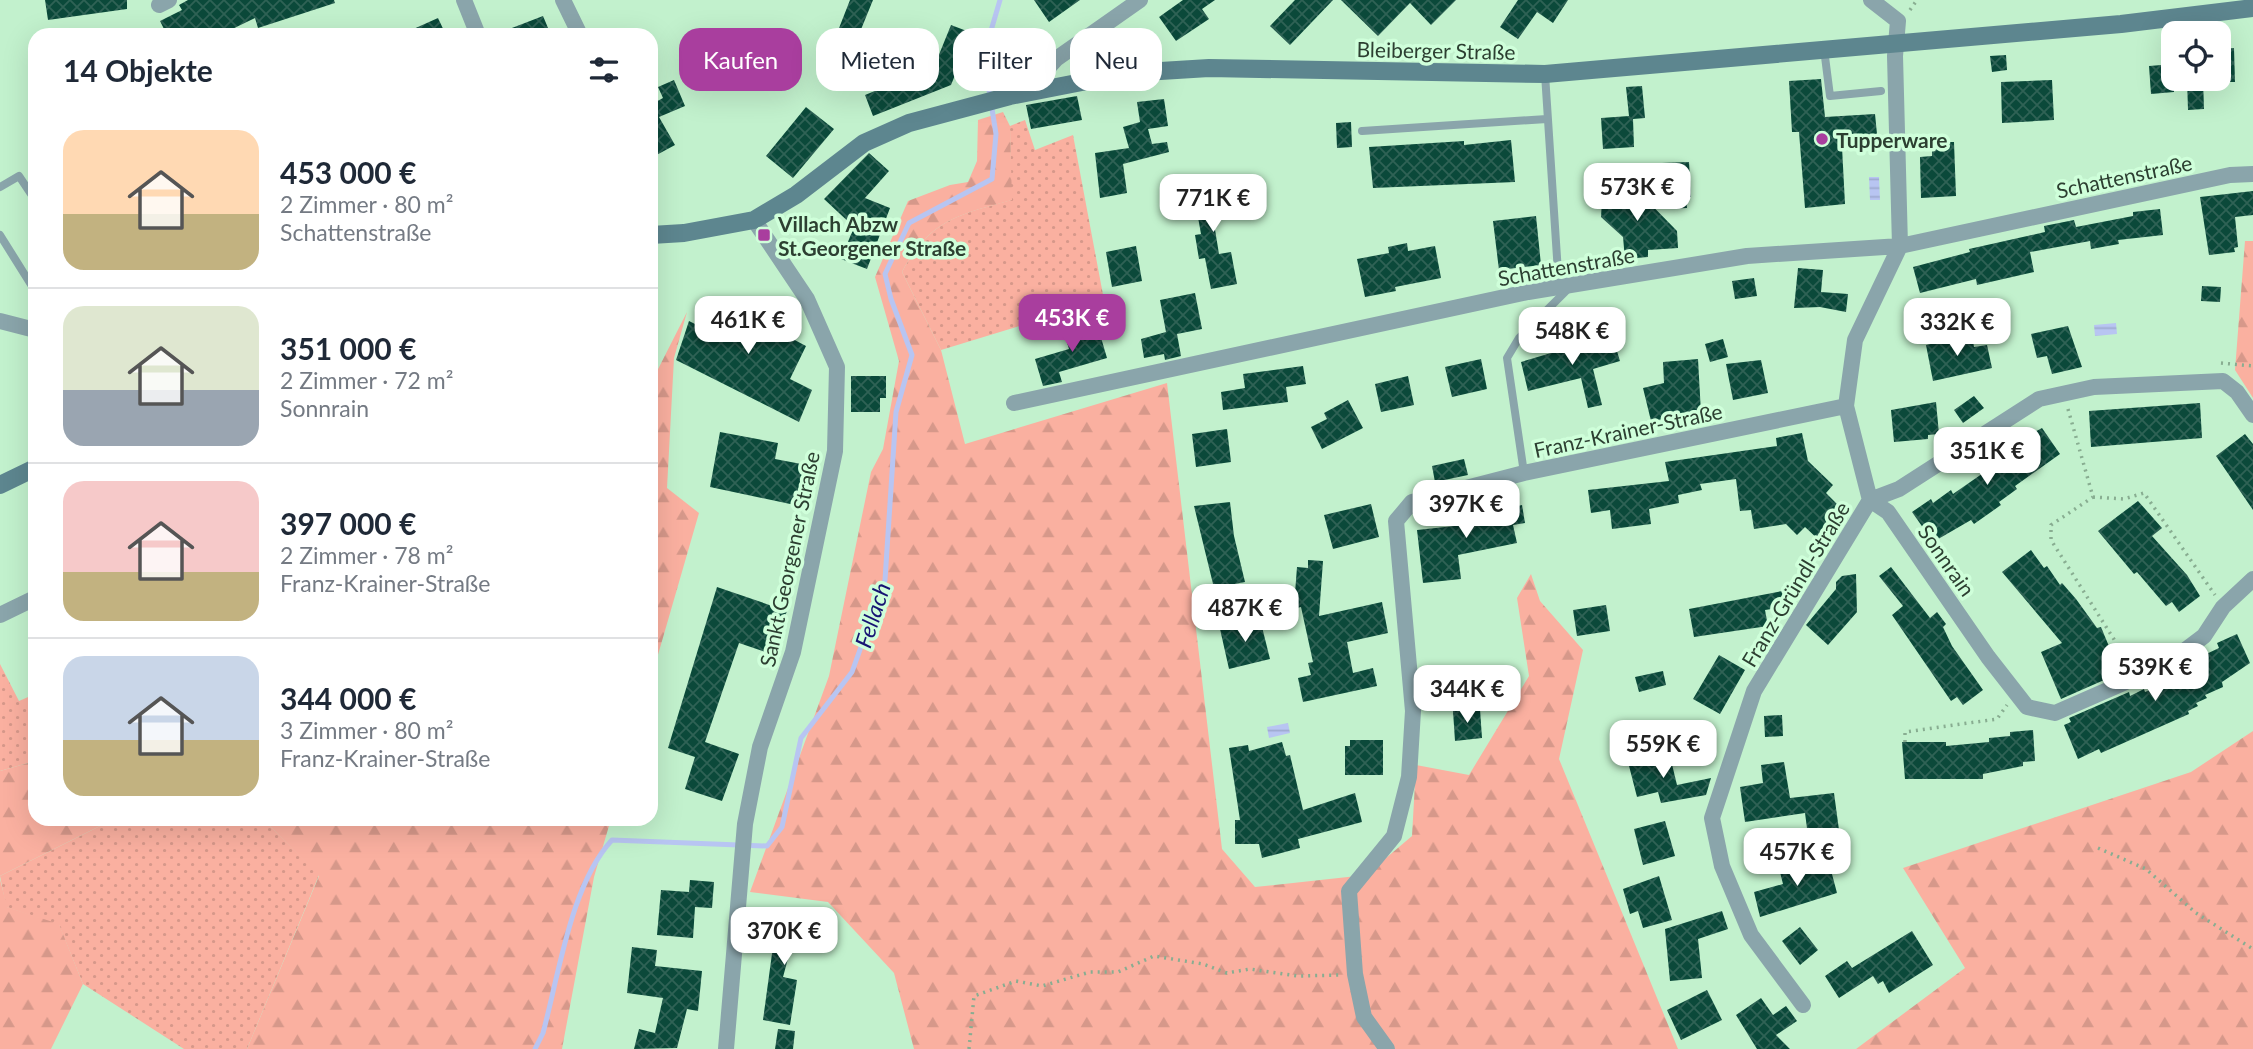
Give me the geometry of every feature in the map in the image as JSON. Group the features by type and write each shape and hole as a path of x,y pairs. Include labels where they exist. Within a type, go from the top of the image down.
{"main road":[{"name":"Bleiberger Straße","path":"658,235 684,233 754,220 796,195 864,143 909,123 1017,94 1165,68 1545,74 2145,21 2253,8"},
{"path":"0,485 28,471"}],"street":[{"path":"464,0 475,28"},
{"path":"563,0 577,28"},
{"path":"1871,0 1898,21 1899,41"},
{"path":"1017,94 1056,59 1130,3"},
{"name":"Franz-Gründl-Straße","path":"1803,1004 1751,935 1722,866 1712,818 1754,691 1870,500 1846,406 1855,340 1900,246 1895,56 1899,41"},
{"name":"Schattenstraße","path":"1014,403 1565,287 1747,256 1900,246 2230,175 2253,174"},
{"name":"Sankt Georgener Straße","path":"726,1049 745,824 760,747 793,652 835,451 837,367 807,299 754,220"},
{"path":"0,321 28,328"},
{"path":"1870,500 1899,489 2039,399 2063,393 2094,387 2223,381 2253,415"},
{"name":"Franz-Krainer-Straße","path":"1387,1049 1364,1017 1355,974 1349,891 1394,836 1409,777 1413,711 1396,521 1412,502 1524,472 1846,406"},
{"name":"Sonnrain","path":"1870,500 1888,512 1988,656 2027,707 2055,713 2167,664 2204,636 2223,607 2253,579"},
{"path":"0,615 28,601"}],"lane":[{"path":"1824,49 1830,96 1881,91"},
{"path":"1524,472 1507,358 1518,338 1565,287 1545,74"},
{"path":"1362,131 1548,119"},
{"path":"0,187 19,176 28,190"},
{"path":"0,235 28,279"}],"path":[{"path":"2063,393 2093,497"},
{"path":"2138,677 2051,540 2051,525 2093,497 2124,499 2144,493 2223,607"},
{"path":"1905,742 1905,732 1997,719 2014,689"},
{"path":"2098,848 2146,869 2196,913 2253,949"},
{"path":"970,1049 974,996 1016,981 1042,986 1090,972 1118,972 1154,956 1203,964 1227,973 1250,969 1298,976 1355,974"}],"green space":[{"path":"1003,112 1010,126 1012,200 976,210 934,230 912,255 902,272 941,350 965,444 1167,383 1222,849 1255,887 1366,875 1412,836 1416,765 1469,775 1529,676 1517,598 1531,574 1540,601 1583,650 1559,759 1678,1049 914,1049 894,973 828,902 750,892 829,676 871,472 883,449 899,361 875,277 908,201 950,185 968,182 977,161 978,120"},
{"path":"1025,120 1035,150 1073,135 1104,300 941,350 902,272 912,255 934,230 975,210 1011,200 1010,126"},
{"path":"2245,241 2253,241 2253,398 2235,370"},
{"path":"687,312 674,358 667,488 699,513 658,655 658,369"},
{"path":"0,664 19,701 28,697 28,763 0,771"},
{"path":"2253,731 2253,1049 1856,1049 1965,968 1903,868 2191,772"},
{"path":"28,763 28,826 100,826 0,876 0,771"},
{"path":"100,826 270,826 319,875 247,1049 184,1049 83,984 59,925 6,907 0,876"},
{"path":"270,826 609,826 594,877 562,1049 247,1049 319,876"},
{"path":"0,879 7,907 59,924 83,984 51,1049 0,1049"}],"water":[{"path":"1869,177 1879,177 1880,200 1870,200"},
{"path":"2116,323 2117,334 2095,336 2094,325"},
{"path":"1288,723 1290,733 1269,738 1267,727"}],"building":[{"path":"45,0 127,0 127,9 48,20"},
{"path":"188,0 334,0 335,3 258,28 255,18 234,28 164,28 160,21 182,10 179,5"},
{"path":"850,0 873,0 862,28 839,28"},
{"path":"1034,0 1080,0 1049,22"},
{"path":"1183,0 1215,0 1202,9 1209,19 1176,41 1159,17"},
{"path":"1295,0 1333,0 1290,45 1270,26"},
{"path":"1341,0 1456,0 1431,25 1410,3 1378,36"},
{"path":"1518,0 1568,0 1553,23 1537,12 1518,39 1500,27"},
{"path":"543,16 548,28 512,28"},
{"path":"438,18 443,28 416,28"},
{"path":"951,25 959,28 953,28 953,80 951,85 939,90 939,55"},
{"path":"2231,48 2234,48 2235,82 2231,82"},
{"path":"2006,55 2007,70 1992,72 1990,56"},
{"path":"2161,65 2161,91 2174,92 2151,94 2149,66"},
{"name":"Tupperware","path":"1821,79 1825,117 1875,114 1878,144 1842,147 1845,204 1805,208 1799,132 1792,132 1789,81"},
{"path":"674,80 685,106 659,117 675,145 658,154 658,101 663,98 658,87"},
{"path":"2052,80 2054,120 2002,123 2001,82"},
{"path":"1642,86 1645,118 1633,119 1634,147 1603,149 1601,118 1629,116 1626,87"},
{"path":"875,91 936,91 873,116 865,95"},
{"path":"2187,91 2203,91 2204,109 2188,110"},
{"path":"1077,96 1082,120 1031,129 1026,105"},
{"path":"1164,99 1168,126 1148,129 1152,144 1167,142 1169,152 1123,164 1127,193 1100,198 1095,153 1129,148 1123,127 1140,122 1137,102"},
{"path":"806,107 834,129 793,178 766,156"},
{"path":"1351,122 1352,147 1337,148 1336,123"},
{"path":"1511,140 1515,182 1373,188 1369,147 1464,141 1464,145"},
{"path":"1932,142 1954,142 1956,196 1921,198 1920,157 1932,156"},
{"path":"869,153 889,171 865,198 890,208 867,269 841,259 854,227 824,199"},
{"path":"1689,162 1691,197 1686,198 1687,208 1664,209 1662,163"},
{"path":"1222,175 1226,202 1211,205 1219,254 1231,252 1237,284 1211,289 1205,258 1199,259 1195,235 1201,234 1196,206 1199,206 1197,179"},
{"path":"1630,183 1677,231 1678,248 1648,250 1648,257 1625,259 1623,237 1601,217 1602,200 1614,187 1617,190 1622,184 1626,187"},
{"path":"2253,191 2253,215 2235,217 2238,247 2234,248 2235,252 2209,255 2200,197"},
{"path":"2160,209 2163,235 2118,240 2119,244 2091,249 2090,241 2030,252 2034,272 1977,285 1976,279 1920,293 1913,267 1970,252 1969,249 2045,232 2044,226 2074,220 2076,227 2133,216 2133,212"},
{"path":"1536,216 1541,265 1499,270 1493,221"},
{"path":"1407,243 1408,251 1435,246 1441,278 1395,287 1396,291 1365,297 1357,259 1389,253 1388,247"},
{"path":"1136,246 1142,281 1112,287 1106,252"},
{"path":"1798,268 1823,270 1821,292 1848,294 1846,312 1820,307 1794,308"},
{"path":"1754,278 1757,296 1735,299 1732,281"},
{"path":"2202,286 2221,287 2220,302 2201,301"},
{"path":"1195,293 1202,329 1177,334 1181,356 1165,360 1164,354 1144,358 1141,339 1166,332 1160,300"},
{"path":"712,299 737,312 759,313 764,306 796,321 789,337 806,346 790,379 812,390 799,422 676,360 689,321 697,325"},
{"path":"1097,324 1107,358 1059,372 1062,382 1043,386 1035,359 1069,349 1064,333"},
{"path":"2068,326 2082,367 2052,374 2047,356 2037,358 2031,334"},
{"path":"1612,335 1620,361 1593,369 1602,405 1588,408 1581,378 1528,391 1521,362"},
{"path":"1972,335 1974,347 1987,345 1992,368 1933,381 1926,345"},
{"path":"1723,339 1728,357 1710,362 1705,344"},
{"path":"1481,359 1487,389 1452,397 1445,367"},
{"path":"1698,359 1701,413 1651,421 1643,388 1664,383 1663,362"},
{"path":"1761,360 1768,393 1733,400 1726,364"},
{"path":"1303,366 1306,384 1286,387 1288,402 1223,410 1221,392 1245,388 1243,374"},
{"path":"851,376 886,376 886,398 880,398 880,412 851,412"},
{"path":"1408,376 1414,405 1381,412 1375,384"},
{"path":"1974,396 1984,408 1963,423 1954,410"},
{"path":"1348,400 1363,428 1322,449 1311,427 1327,419 1324,413"},
{"path":"1936,402 1939,434 1928,435 1928,439 1894,442 1891,410"},
{"path":"2200,403 2202,438 2091,447 2089,411"},
{"path":"2042,428 2060,454 2015,486 2017,489 1999,502 2001,505 1974,524 1971,520 1933,542 1912,512 1931,499 1933,503 1951,490 1953,494 1989,469 1987,466 2004,453 2002,450"},
{"path":"1227,429 1231,462 1196,467 1192,434"},
{"path":"720,432 778,443 775,459 817,467 809,508 710,487"},
{"path":"1802,433 1808,461 1833,485 1826,493 1841,508 1827,523 1833,529 1820,541 1805,527 1797,535 1786,524 1754,529 1751,510 1740,511 1736,479 1700,484 1702,490 1678,495 1679,503 1649,509 1651,524 1612,529 1610,510 1591,513 1588,490 1669,481 1665,462 1777,446 1776,438"},
{"path":"2245,434 2253,444 2253,510 2216,456"},
{"path":"1464,459 1468,475 1435,482 1432,466"},
{"path":"2138,501 2162,528 2152,536 2187,575 2200,596 2179,612 2172,602 2166,606 2137,572 2134,574 2098,531"},
{"path":"1230,502 1234,536 1245,582 1214,588 1194,506"},
{"path":"1508,503 1509,508 1522,505 1525,523 1513,525 1517,543 1458,555 1461,579 1423,583 1417,530 1473,524 1470,510"},
{"path":"1371,504 1379,537 1333,549 1324,515"},
{"path":"2031,550 2044,568 2047,566 2060,585 2062,583 2076,599 2097,628 2101,627 2120,673 2061,699 2041,652 2062,643 2002,572"},
{"path":"1308,560 1323,561 1319,616 1382,602 1388,633 1347,642 1353,673 1373,668 1377,686 1303,702 1298,678 1311,675 1308,663 1313,662 1301,607 1255,618 1252,603 1295,593 1297,567 1308,568"},
{"path":"1891,567 1930,618 1937,612 1946,624 1943,627 1952,646 1983,690 1963,705 1957,697 1951,701 1892,615 1903,606 1879,576"},
{"path":"1856,574 1857,612 1828,645 1806,625 1836,589 1836,582 1842,576"},
{"path":"717,587 787,611 771,654 739,643 705,742 739,754 722,801 685,789 695,757 668,748"},
{"path":"1782,591 1785,607 1765,610 1768,626 1694,637 1689,609"},
{"path":"1606,605 1610,631 1577,636 1573,610"},
{"path":"1260,619 1270,659 1229,669 1220,629"},
{"path":"2237,634 2250,663 2222,682 2223,687 2205,695 2207,698 2196,703 2198,706 2188,711 2189,714 2101,753 2099,749 2078,759 2064,725 2071,722 2069,718 2129,692 2130,696 2144,689 2145,692 2184,675 2182,671 2202,662 2200,657 2219,648 2217,643"},
{"path":"1719,655 1745,670 1720,714 1693,699"},
{"path":"1663,671 1666,685 1639,692 1635,677"},
{"path":"1480,709 1482,738 1455,741 1453,711"},
{"path":"1782,715 1783,736 1765,737 1764,716"},
{"path":"2033,730 2035,761 2023,762 2023,766 1983,774 1983,779 1905,779 1902,742 1946,742 1946,746 1989,742 1989,738 2010,736 2010,732"},
{"path":"1350,740 1383,740 1383,775 1345,775 1345,746 1350,746"},
{"path":"1282,742 1286,756 1290,755 1303,810 1355,793 1362,822 1298,839 1300,848 1262,858 1259,844 1235,844 1235,820 1240,820 1229,748 1248,745 1249,751"},
{"path":"1669,752 1677,785 1711,778 1706,795 1661,803 1658,792 1637,797 1628,762"},
{"path":"1784,762 1790,798 1834,793 1839,830 1808,836 1805,813 1745,822 1740,787 1763,783 1761,765"},
{"path":"1665,821 1675,856 1643,865 1634,829"},
{"path":"1828,859 1837,893 1760,917 1754,892 1783,884 1780,872"},
{"path":"1659,876 1672,920 1643,928 1638,911 1630,914 1623,889"},
{"path":"690,880 714,882 712,908 695,907 693,938 657,935 661,890 689,892"},
{"path":"782,910 812,918 804,947 792,944 783,977 797,980 790,1025 763,1020 774,939"},
{"path":"1722,911 1728,929 1698,939 1702,978 1670,981 1665,929"},
{"path":"1800,927 1818,950 1800,965 1782,941"},
{"path":"1912,931 1933,965 1889,993 1883,981 1878,984 1873,976 1839,998 1825,976 1847,961 1852,968"},
{"path":"632,947 657,950 655,966 702,971 698,1011 687,1009 677,1048 634,1049 639,1029 655,1033 663,998 627,993"},
{"path":"1707,990 1722,1020 1681,1040 1667,1010"},
{"path":"1761,998 1773,1015 1786,1006 1797,1021 1776,1035 1790,1049 1757,1049 1736,1015"},
{"path":"778,1029 795,1031 793,1049 775,1049"}],"waterway":[{"name":"Fellach","path":"535,1049 543,1033 576,905 586,880 612,840 767,846 782,827 801,738 852,672 885,580 896,412 912,355 891,299 885,274 909,223 992,179 996,134 986,71 990,34 1000,0"}],"place":[{"name":"Tupperware","path":"1822,139"},
{"name":"Villach Abzw St.Georgener Straße","path":"764,235"}]}
